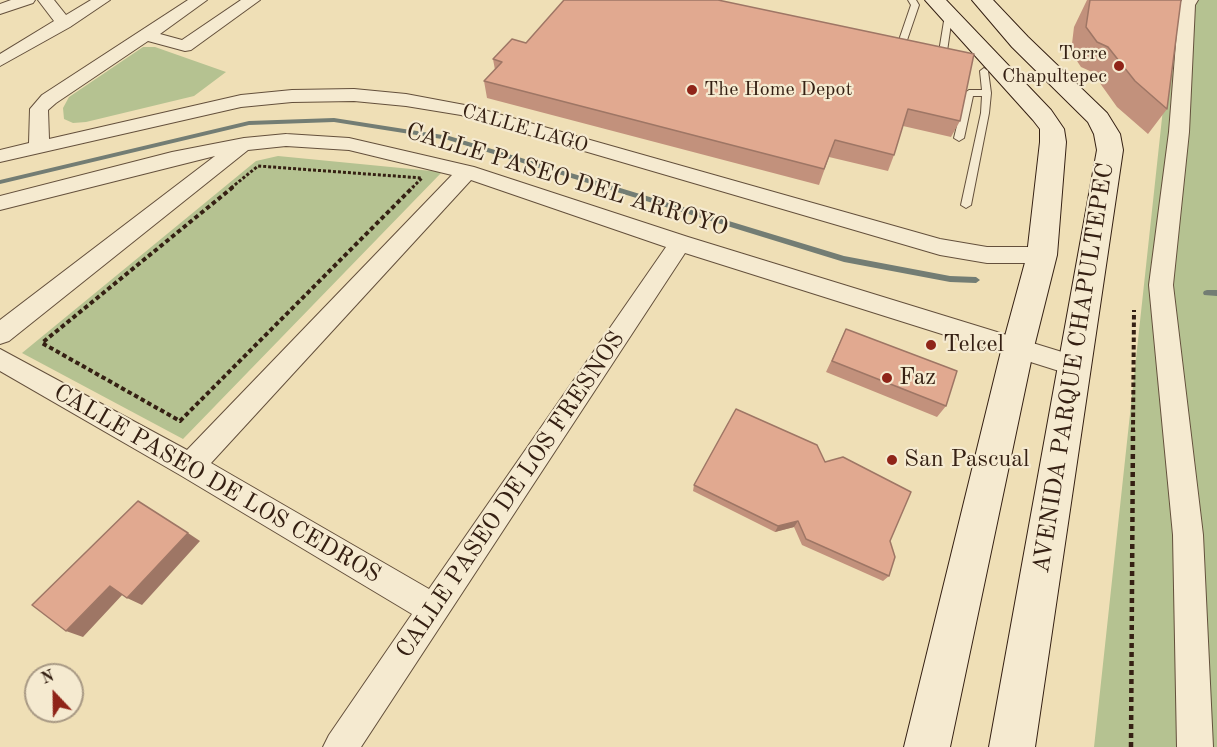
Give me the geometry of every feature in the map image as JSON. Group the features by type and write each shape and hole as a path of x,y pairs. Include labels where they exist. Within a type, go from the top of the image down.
{"main road":[{"name":"AVENIDA PARQUE CHAPULTEPEC","path":"982,0 1020,42 1098,118 1107,134 1110,150 1012,747"},
{"name":"AVENIDA PARQUE CHAPULTEPEC","path":"927,747 1018,347 1042,255 1052,129 1042,115 992,80 942,8"}],"street":[{"path":"0,9 27,0"},
{"path":"46,0 64,23"},
{"path":"0,62 102,0"},
{"path":"1190,0 1187,5 1179,132 1161,285 1188,535 1195,747"},
{"path":"39,148 39,109 49,99 146,35 208,2 246,4"},
{"path":"146,35 185,46 246,4"},
{"name":"CALLE LAGO","path":"0,156 242,101 292,96 354,95 406,100 463,110 940,247 987,255 1042,255"},
{"name":"CALLE PASEO DEL ARROYO","path":"0,202 172,159 244,144 286,140 349,144 466,172 680,243 1075,366"},
{"path":"0,334 244,144"},
{"path":"190,466 466,172"},
{"name":"CALLE PASEO DE LOS FRESNOS","path":"341,747 680,243"},
{"name":"CALLE PASEO DE LOS CEDROS","path":"0,359 190,466 434,609"}],"lane":[{"path":"901,46 915,5 912,0"},
{"path":"942,8 942,58"},
{"path":"881,41 911,49"},
{"path":"932,55 952,61"},
{"path":"974,68 992,80"},
{"path":"959,138 969,93 992,80"},
{"path":"966,206 992,80"}],"path":[{"path":"258,166 422,178 180,421 42,343 123,277 258,166"}],"green space":[{"path":"1186,0 1217,0 1217,747 1094,747 1166,81"},
{"path":"143,47 155,47 226,72 194,96 86,122 73,123 64,119 63,108 69,97"},
{"path":"278,156 442,172 183,439 22,353 256,161"}],"building":[{"name":"The Home Depot","path":"564,0 718,0 974,54 960,121 908,109 894,155 835,140 824,169 484,81 502,62 493,59 512,39 526,43"},
{"path":"1090,0 1181,0 1167,109 1135,81 1108,47 1097,42 1086,27"},
{"path":"846,329 957,371 946,406 832,361"},
{"path":"736,409 817,445 825,462 843,457 911,492 890,541 895,557 889,576 806,539 798,521 778,526 694,485"},
{"path":"138,501 188,533 127,598 110,586 66,631 32,605"}],"waterway":[{"path":"0,182 249,123 334,120 449,138 844,259 950,279 976,280"},
{"path":"1207,293 1217,293"}],"place":[{"name":"Torre Chapultepec","path":"1119,66"},
{"name":"The Home Depot","path":"692,90"},
{"name":"Telcel","path":"931,345"},
{"name":"Faz","path":"887,378"},
{"name":"San Pascual","path":"892,460"}]}
